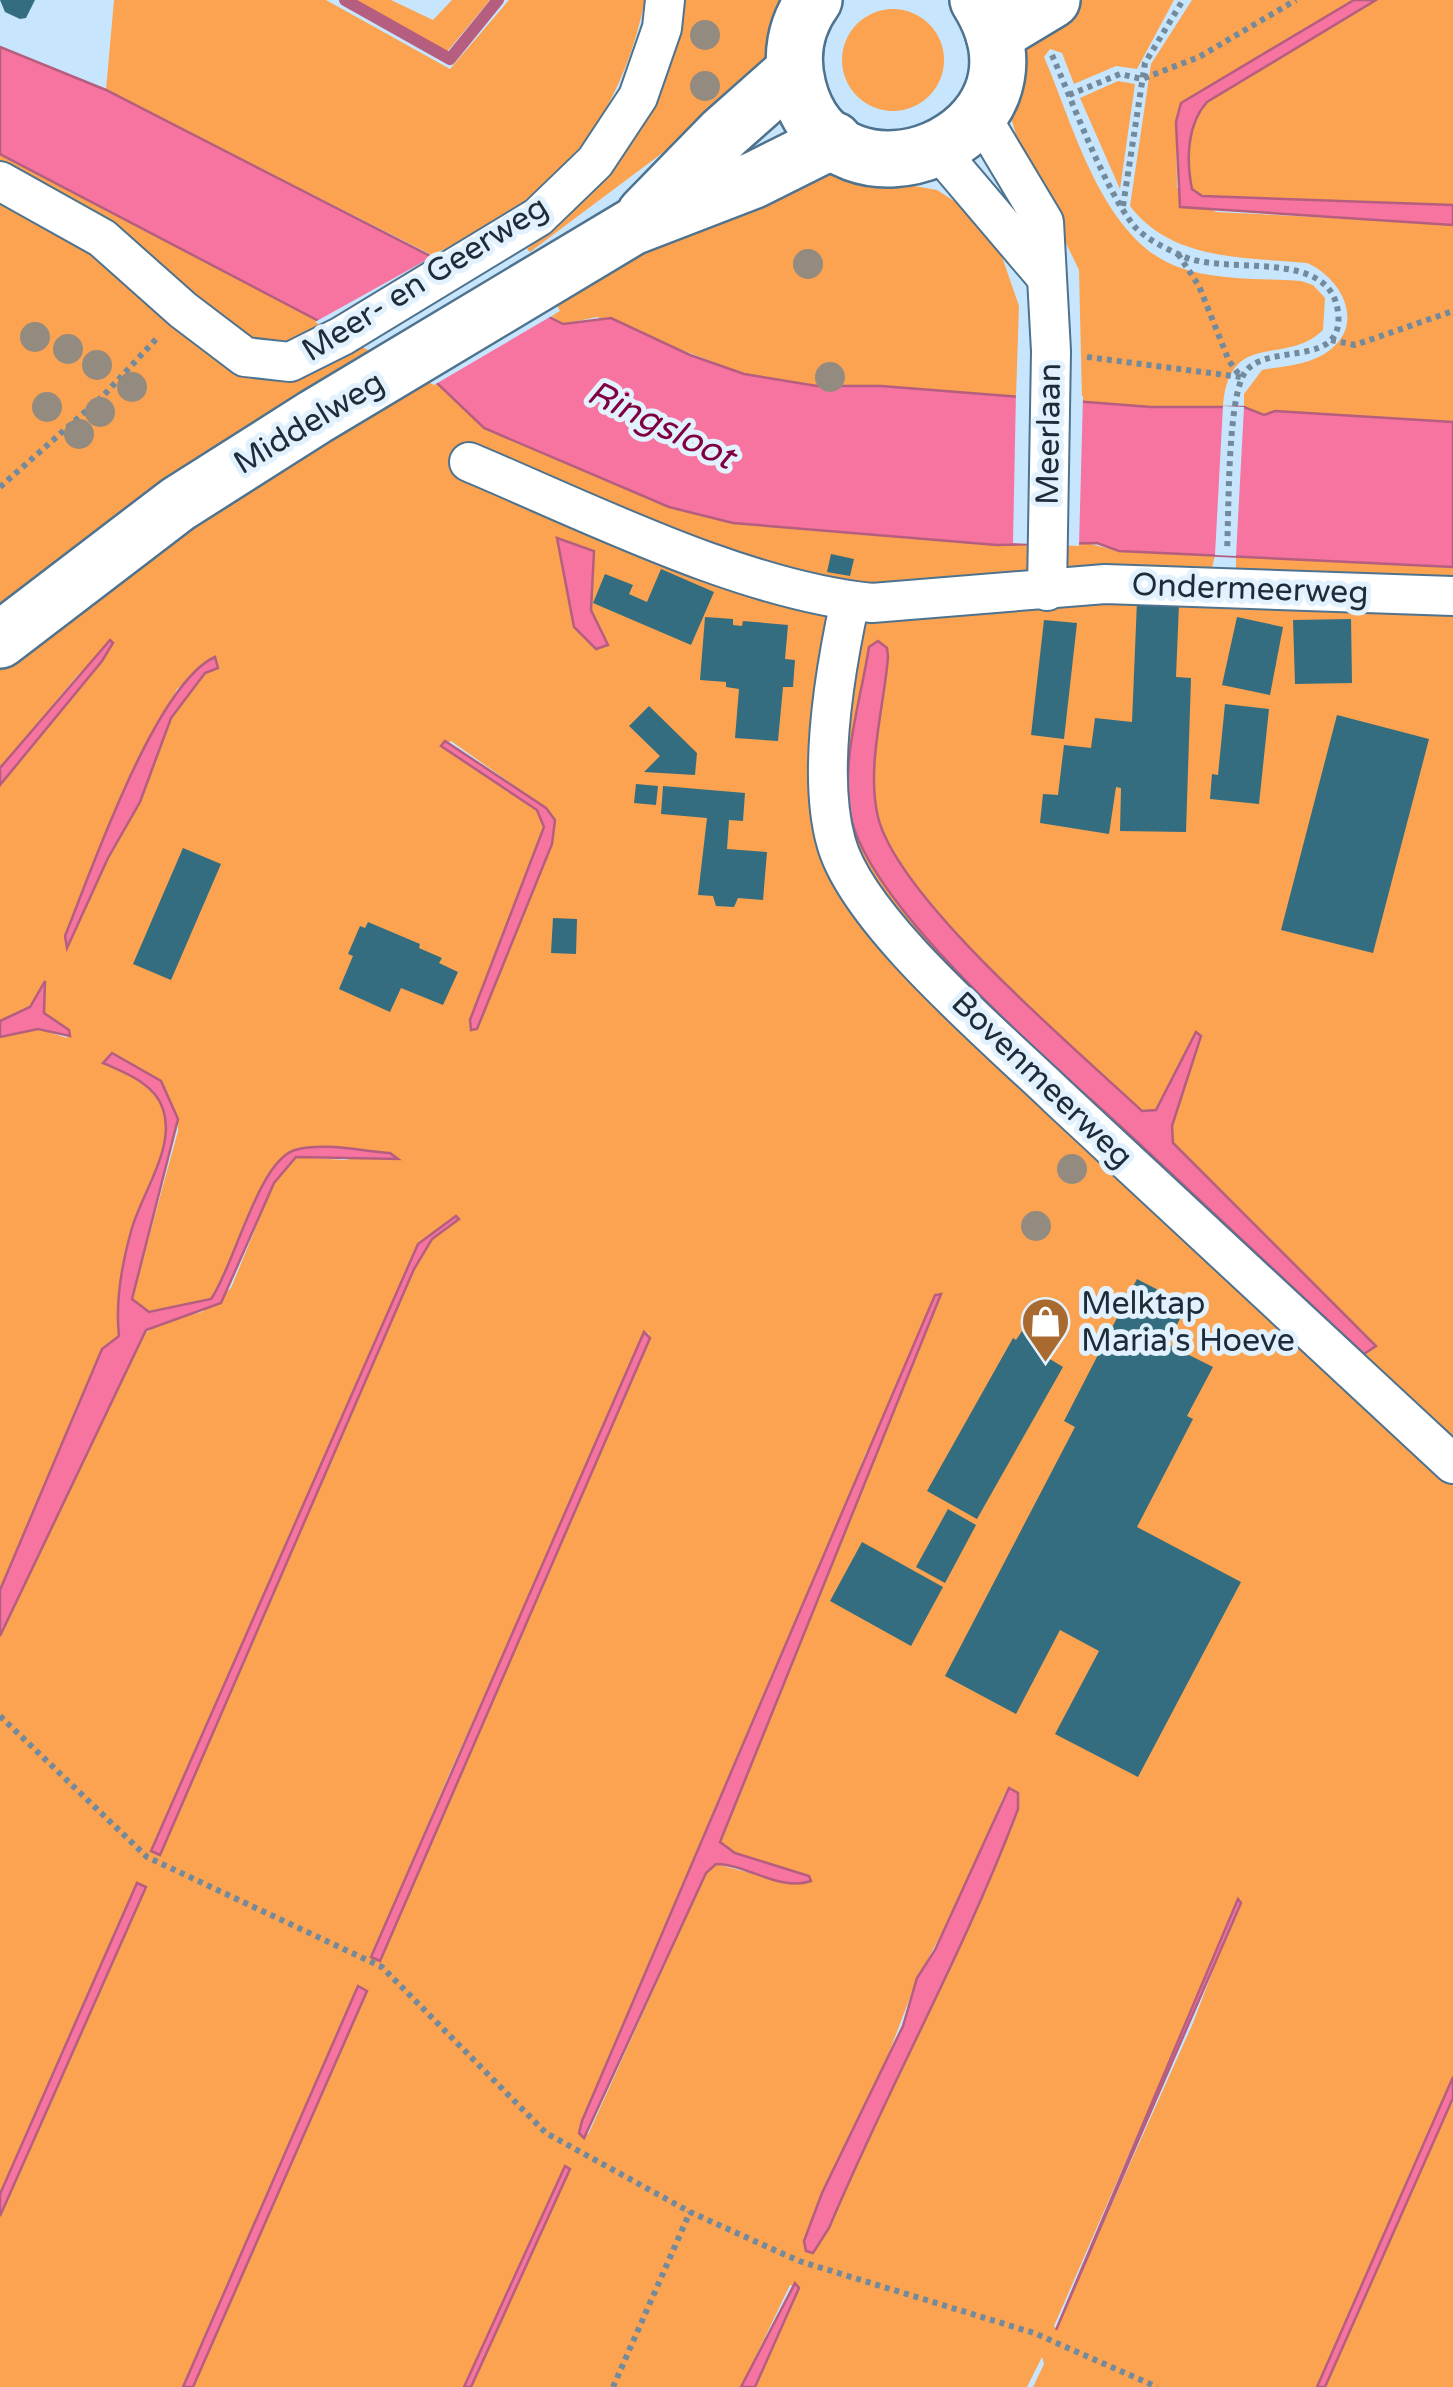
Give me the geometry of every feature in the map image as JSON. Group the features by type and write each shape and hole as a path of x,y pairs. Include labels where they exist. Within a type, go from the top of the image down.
{"main road":[{"path":"814,0 795,40 794,71 801,98 834,140 867,157 903,161 938,151 962,136 980,115 996,76 986,17 1052,0"},
{"name":"Middelweg","path":"632,227 724,134 794,71"},
{"name":"Middelweg","path":"0,640 178,504 518,294 632,227 754,180 834,140"}],"street":[{"name":"Meer- en Geerweg","path":"0,181 102,238 183,310 246,357 290,362 342,336 538,217 596,162 638,97 662,28 665,0"},
{"name":"Meerlaan","path":"980,115 1044,222 1051,369 1047,591"},
{"path":"938,151 1046,277"},
{"path":"469,462 724,566 850,601 1047,591"},
{"name":"Ondermeerweg","path":"1047,591 1105,584 1453,596"},
{"name":"Bovenmeerweg","path":"850,601 840,646 828,787 836,844 852,882 871,908 995,1036 1453,1464"}],"path":[{"path":"1122,208 1145,63 1182,0"},
{"path":"1069,94 1120,74 1142,79 1199,57 1296,0"},
{"path":"1052,55 1122,208 1136,229 1178,254 1320,277 1329,287 1338,312 1330,340 1313,351 1260,360 1241,377 1234,406 1226,555"},
{"path":"1178,254 1199,286 1229,361 1241,377"},
{"path":"0,487 103,396 183,310"},
{"path":"1330,340 1355,345 1453,311"},
{"path":"1051,369 1241,377"},
{"path":"0,1716 147,1857 382,1967 546,2133 690,2212 799,2261 1034,2333 1157,2387"},
{"path":"613,2387 690,2212"}],"shaded area":[{"path":"114,0 326,0 450,69 509,0 645,0 617,87 597,124 573,156 511,211 432,255 106,90"},
{"path":"355,0 391,0 433,20 452,0 490,0 446,53"},
{"path":"681,0 780,0 762,68 669,154 665,151 530,252 527,249 590,193 630,140 657,79"},
{"path":"1075,0 1174,0 1137,69 1116,66 1074,84 1062,53 1050,49 1044,57 1094,177 1129,232 1152,253 1178,267 1223,277 1301,281 1313,285 1325,298 1323,330 1308,341 1248,357 1236,366 1223,406 1151,407 1082,401 1079,270 1020,148 1009,111 1024,54 1034,36"},
{"path":"1192,0 1354,0 1182,103 1176,122 1177,188 1216,212 1453,224 1453,422 1276,411 1265,415 1244,407 1244,394 1262,370 1323,355 1341,339 1347,314 1338,289 1307,263 1234,257 1188,247 1147,224 1130,206 1151,64"},
{"path":"1376,0 1453,0 1453,205 1202,196 1192,189 1190,143 1195,121 1207,102"},
{"path":"893,9 912,13 929,24 940,41 944,60 940,79 929,96 912,107 893,111 874,107 857,96 846,79 842,60 846,41 857,24 874,13"},
{"path":"1118,81 1135,84 1120,189 1080,98"},
{"path":"0,154 437,383 484,428 733,523 997,545 1082,542 1119,551 1215,555 1212,568 1236,569 1236,556 1453,567 1453,2077 1317,2387 1033,2387 1044,2364 1042,2357 1027,2387 755,2387 799,2288 790,2285 741,2387 471,2387 570,2170 565,2166 464,2387 193,2387 367,1991 358,1987 183,2387 0,2387 0,2216 146,1887 137,1884 0,2195 0,1636 142,1335 162,1322 202,1312 231,1288 274,1183 296,1157 344,1160 390,1153 312,1147 290,1151 211,1299 149,1312 132,1299 178,1119 161,1081 104,1063 139,1081 154,1094 163,1110 165,1139 125,1255 119,1295 119,1336 102,1349 0,1590 0,1037 39,1029 67,1038 69,1030 44,1013 45,982 30,1007 0,1021 0,785 112,643 77,676 0,768","holes":["557,538 594,551 591,610","215,657 217,668 205,673 171,718 140,802 108,858 68,947 107,834 177,689","451,741 546,808 555,820 471,1030 470,1019 544,827 537,810 442,746","458,1219 432,1239 414,1269 152,1851 418,1244","648,1332 650,1338 380,1960 372,1957 450,1772","867,1450 856,1501 720,1842 735,1853 809,1876 791,1884 716,1864 706,1873 588,2135 582,2121 813,1589","1005,1793 973,1919 813,2253 917,1979 956,1907","1240,1899 1193,2023 1056,2329 1054,2326"]},
{"path":"823,170 937,190 970,211 1000,251 1019,306 1016,397 881,386 817,386 744,374 597,317 563,324 551,316 560,311 555,302 685,232"},
{"path":"1453,2098 1453,2387 1325,2387"}],"water":[{"path":"1354,0 1376,0 1207,102 1195,121 1190,143 1192,189 1202,196 1453,205 1453,225 1180,207 1176,122 1181,103"},
{"name":"Ringsloot","path":"0,47 106,90 563,324 611,318 690,355 744,374 817,386 881,386 1151,407 1244,407 1264,415 1275,411 1453,422 1453,567 1119,551 1097,543 997,545 733,523 669,507 484,428 437,383 0,154"},
{"path":"557,538 594,551 591,610 608,645 596,649 574,627"},
{"path":"110,640 113,643 102,661 0,785 0,768"},
{"path":"878,641 887,648 888,657 875,758 878,817 892,851 918,889 993,972 1142,1111 1156,1110 1196,1032 1201,1036 1172,1126 1173,1143 1376,1346 1364,1354 1014,1029 927,939 891,894 864,851 850,813 848,793 850,751 869,647"},
{"path":"215,657 218,668 205,673 171,718 140,802 108,858 67,948 65,936 91,869 148,740 192,674"},
{"path":"445,741 546,808 555,820 552,844 477,1029 471,1030 470,1020 544,827 537,810 441,746"},
{"path":"45,981 44,1013 69,1030 70,1036 38,1029 0,1037 0,1021 30,1007"},
{"path":"112,1053 161,1081 178,1119 132,1299 149,1312 211,1299 258,1194 282,1158 295,1150 342,1148 390,1153 398,1159 296,1157 274,1183 221,1303 146,1330 0,1636 0,1590 102,1349 119,1336 119,1295 125,1255 165,1139 166,1124 159,1100 139,1080 103,1063"},
{"path":"456,1216 459,1219 432,1239 414,1269 160,1855 151,1851 418,1244"},
{"path":"941,1294 720,1842 735,1853 809,1876 811,1881 788,1883 716,1864 706,1873 584,2138 579,2133 582,2121 935,1295"},
{"path":"644,1332 650,1338 380,1961 371,1957"},
{"path":"1009,1788 1018,1793 1018,1809 997,1863 829,2228 813,2253 806,2251 804,2241 822,2193 903,2026 917,1978 935,1950"},
{"path":"137,1883 146,1887 0,2216 0,2194"},
{"path":"1238,1899 1241,1903 1056,2330"},
{"path":"358,1986 367,1991 193,2387 183,2387"},
{"path":"1453,2077 1453,2098 1325,2387 1317,2387"},
{"path":"565,2166 570,2169 471,2387 464,2387"},
{"path":"795,2283 799,2288 755,2387 741,2387"}],"pier":[{"path":"439,253 555,314 434,385 315,322"},
{"path":"1016,392 1083,396 1079,546 1013,543"},
{"path":"1223,406 1244,407 1236,556 1215,555"}],"building":[{"path":"0,0 35,0 26,18 20,19 5,12"},
{"path":"831,554 854,559 850,576 827,572"},
{"path":"661,569 714,592 691,645 593,603 605,574 633,585 629,594 647,602"},
{"path":"1137,601 1179,604 1176,677 1191,678 1186,832 1120,831 1121,788 1116,787 1109,834 1040,823 1043,794 1058,795 1064,745 1091,748 1095,718 1132,722"},
{"path":"705,617 733,619 733,625 742,626 743,621 788,625 785,659 795,660 793,687 783,687 778,741 735,738 739,689 726,687 726,682 700,680"},
{"path":"1237,617 1283,627 1270,695 1222,685"},
{"path":"1351,619 1352,683 1295,684 1293,620"},
{"path":"1044,620 1077,623 1064,739 1031,735"},
{"path":"1225,704 1269,709 1259,804 1210,799 1212,774 1218,775"},
{"path":"649,706 697,753 695,775 644,772 660,756 629,726"},
{"path":"1337,715 1429,739 1373,953 1281,930"},
{"path":"636,784 658,786 656,805 634,803"},
{"path":"663,786 745,793 743,821 729,820 727,849 767,852 763,900 738,898 734,907 716,906 713,896 698,895 707,818 661,814"},
{"path":"183,848 221,864 171,980 133,964"},
{"path":"553,918 577,919 576,954 551,953"},
{"path":"368,922 420,944 419,948 442,958 439,963 458,972 443,1005 401,988 390,1012 339,989 360,926 365,928"},
{"path":"1137,1279 1187,1305 1167,1344 1213,1367 1187,1416 1193,1419 1137,1527 1241,1582 1138,1777 1055,1734 1099,1651 1060,1630 1016,1714 945,1676 1075,1427 1064,1421"},
{"path":"1022,1331 1039,1342 1035,1350 1063,1367 977,1519 927,1491 1013,1338 1016,1340"},
{"path":"948,1509 976,1525 945,1583 916,1567"},
{"path":"862,1542 943,1587 911,1646 830,1601"}],"waterway":[{"path":"345,0 450,59 498,0"}],"place":[{"name":"Melktap Maria's Hoeve","path":"1046,1364"}]}
